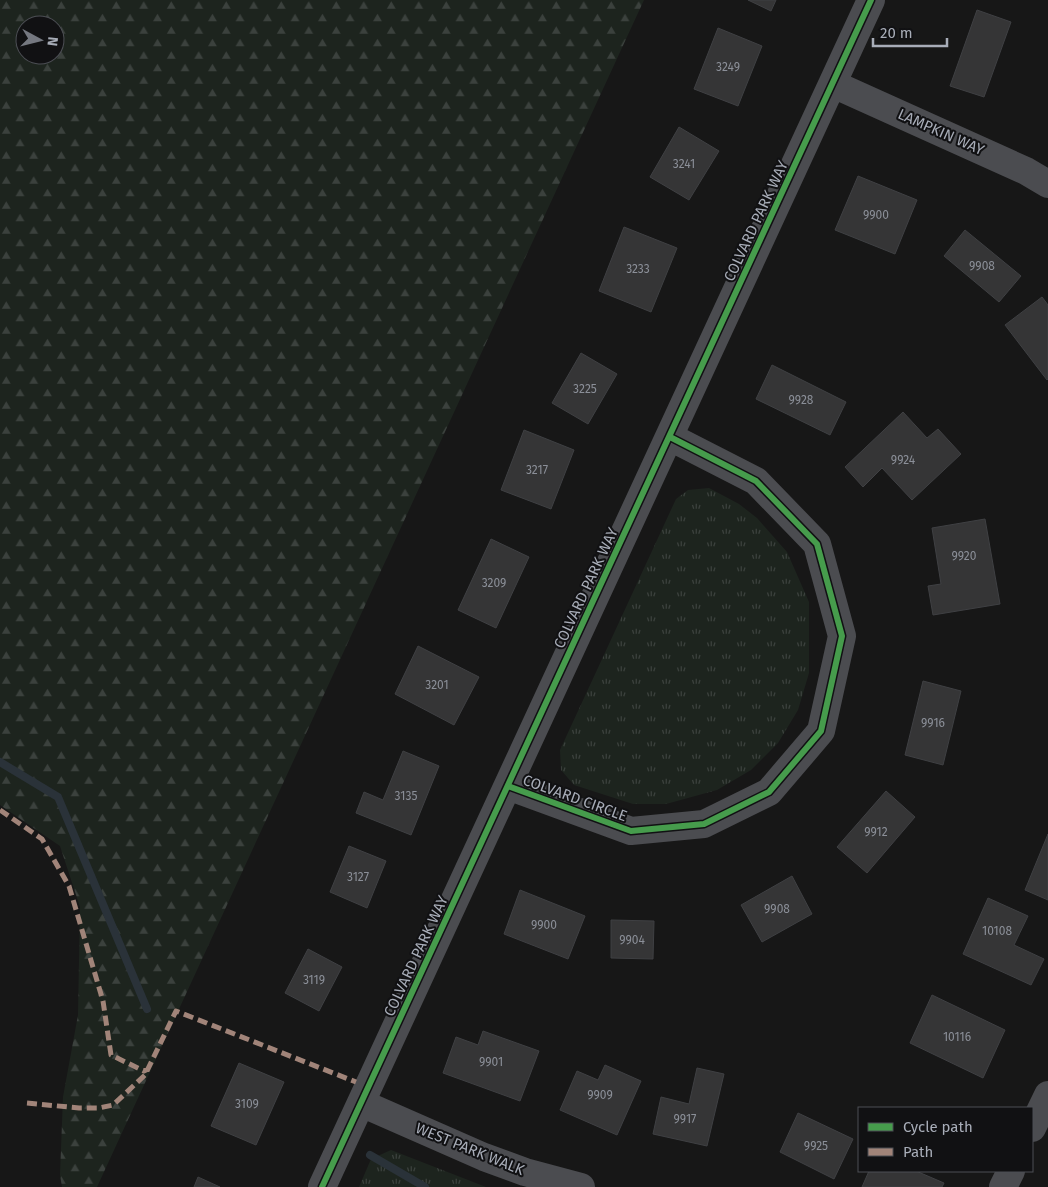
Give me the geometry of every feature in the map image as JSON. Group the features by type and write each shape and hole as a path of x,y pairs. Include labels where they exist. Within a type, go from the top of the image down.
{"street":[{"name":"COLVARD PARK WAY","path":"322,1187 871,0"},
{"name":"LAMPKIN WAY","path":"833,84 1026,171 1048,184"},
{"name":"COLVARD CIRCLE","path":"508,786 632,832 704,824 769,792 821,731 842,636 817,544 756,481 670,437"},
{"path":"1033,1126 1048,1095"},
{"name":"WEST PARK WALK","path":"361,1103 484,1158 525,1172 581,1187"},
{"path":"1003,1187 1010,1172"}],"green space":[{"path":"0,0 644,0 97,1187 62,1187 60,1175 63,1097 78,1015 80,907 60,846 0,805"},
{"path":"709,488 739,504 757,518 787,552 809,602 809,673 798,710 778,743 751,770 717,790 666,804 633,804 574,785 561,770 560,750 676,499 688,490"},
{"path":"391,1150 486,1187 359,1187 371,1159"}],"building":[{"path":"748,0 776,0 771,11"},
{"path":"977,10 1011,22 984,97 950,86"},
{"path":"718,28 762,46 738,106 694,89"},
{"path":"679,127 719,151 689,200 650,177"},
{"path":"858,176 917,200 895,254 835,230"},
{"path":"624,227 677,248 651,312 599,291"},
{"path":"965,230 1021,276 999,302 944,256"},
{"path":"1042,297 1048,305 1047,380 1005,325"},
{"path":"581,353 617,374 588,424 552,403"},
{"path":"772,365 846,402 830,435 756,399"},
{"path":"903,412 927,438 938,429 961,454 912,500 882,468 863,487 845,467"},
{"path":"524,430 574,450 551,509 501,490"},
{"path":"985,519 1000,604 933,615 928,586 941,584 932,528"},
{"path":"491,539 529,557 496,628 458,610"},
{"path":"418,646 479,677 454,725 395,694"},
{"path":"923,681 961,691 943,765 905,755"},
{"path":"403,751 439,766 411,835 356,813 364,792 383,800"},
{"path":"886,791 915,817 867,873 837,847"},
{"path":"1048,834 1048,900 1025,890"},
{"path":"349,846 386,861 367,908 330,892"},
{"path":"792,876 812,914 762,942 741,905"},
{"path":"520,890 585,916 568,959 504,934"},
{"path":"988,898 1028,916 1014,945 1044,959 1031,985 963,954"},
{"path":"611,920 654,921 653,959 611,958"},
{"path":"308,949 342,967 319,1011 285,993"},
{"path":"932,995 1005,1030 983,1078 910,1043"},
{"path":"483,1031 539,1051 520,1101 443,1073 456,1037 478,1045"},
{"path":"239,1063 284,1082 256,1145 211,1126"},
{"path":"605,1065 641,1081 617,1135 560,1110 577,1071 598,1080"},
{"path":"697,1068 724,1074 707,1146 653,1134 661,1097 689,1104"},
{"path":"798,1113 853,1139 834,1179 780,1152"},
{"path":"869,1172 918,1172 944,1183 942,1187 862,1187"},
{"path":"198,1177 220,1187 194,1187"}],"waterway":[{"path":"0,762 58,797 147,1009"},
{"path":"370,1155 425,1187"}],"marked path":[{"path":"0,810 42,839 69,886 103,1001 111,1055 144,1071 148,1069"},
{"path":"27,1103 79,1108 99,1108 113,1105 145,1075 176,1011 356,1082"}],"cycle path":[{"path":"322,1187 871,0"},
{"path":"508,786 631,831 704,824 769,792 821,731 842,636 817,544 756,481 670,437"}]}
